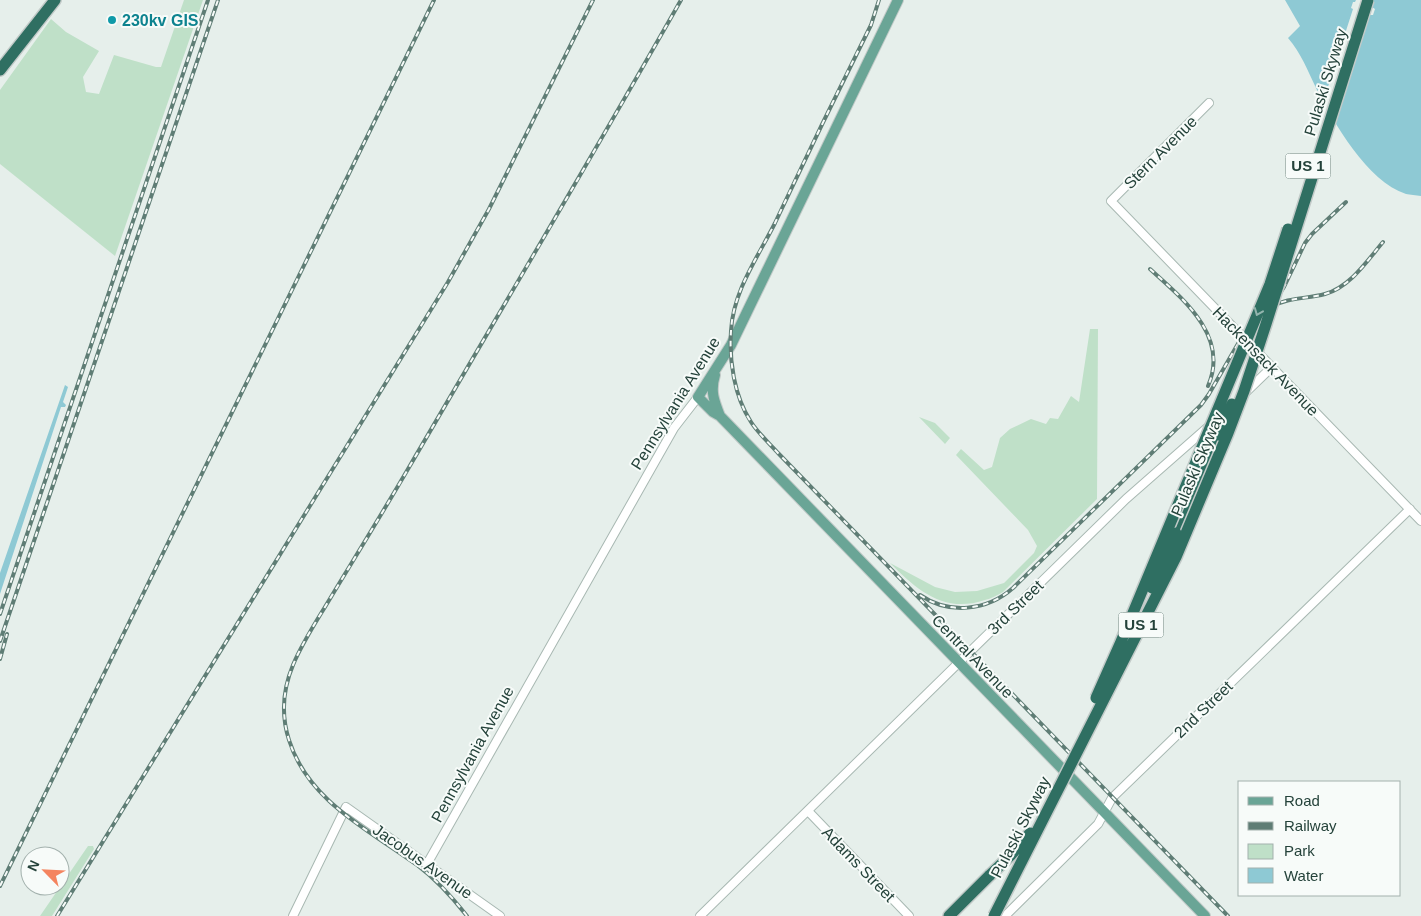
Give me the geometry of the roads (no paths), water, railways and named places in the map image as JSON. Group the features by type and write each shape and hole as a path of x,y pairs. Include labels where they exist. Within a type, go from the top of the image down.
{"highway":[{"path":"0,70 53,0"},
{"name":"Pulaski Skyway","path":"986,916 1108,671 1270,284 1360,0"},
{"name":"Pulaski Skyway","path":"994,916 1176,557 1228,433 1266,324 1368,0"},
{"path":"949,916 1024,841 1036,824 1131,633 1266,324"},
{"path":"1218,435 1241,368 1251,330"}],"main road":[{"name":"Pennsylvania Avenue","path":"698,397 731,346 898,0"},
{"name":"Central Avenue","path":"716,369 712,391 720,416"},
{"name":"Central Avenue","path":"698,397 713,412 720,416 1205,916"}],"street":[{"name":"Stern Avenue","path":"1111,200 1209,103"},
{"name":"Hackensack Avenue","path":"1111,200 1421,521"},
{"name":"3rd Street","path":"700,916 1126,499 1272,368"},
{"name":"Pennsylvania Avenue","path":"427,864 674,428 698,397"},
{"name":"2nd Street","path":"1005,916 1098,824 1112,798 1410,509"},
{"name":"Jacobus Avenue","path":"292,916 346,807 500,916"},
{"name":"Adams Street","path":"808,811 909,916"}],"water":[{"path":"1285,0 1421,0 1421,196 1406,194 1392,187 1378,177 1353,149 1323,102 1300,56 1288,38 1300,26"},
{"path":"65,385 68,387 63,402 66,405 61,407 0,594 0,573"}],"railway":[{"path":"0,614 208,0"},
{"path":"0,641 218,0"},
{"path":"0,886 434,0"},
{"path":"57,916 448,282 489,209 593,0"},
{"path":"467,916 450,895 431,877 342,812 310,780 298,761 286,731 284,702 287,683 297,656 311,630 399,485 681,0"},
{"path":"879,0 871,25 775,223 747,275 736,302 731,331 731,354 734,378 740,401 754,426 778,453 1228,916"},
{"path":"920,595 943,606 968,608 992,602 1013,588 1201,405 1243,335 1277,298 1305,243 1346,202"},
{"path":"1271,307 1284,301 1318,296 1334,291 1350,279 1383,242"},
{"path":"1150,269 1176,292 1199,320 1208,335 1213,351 1213,368 1208,386"},
{"path":"0,659 7,634"}],"place":[{"name":"230kv GIS","path":"112,20"}]}
